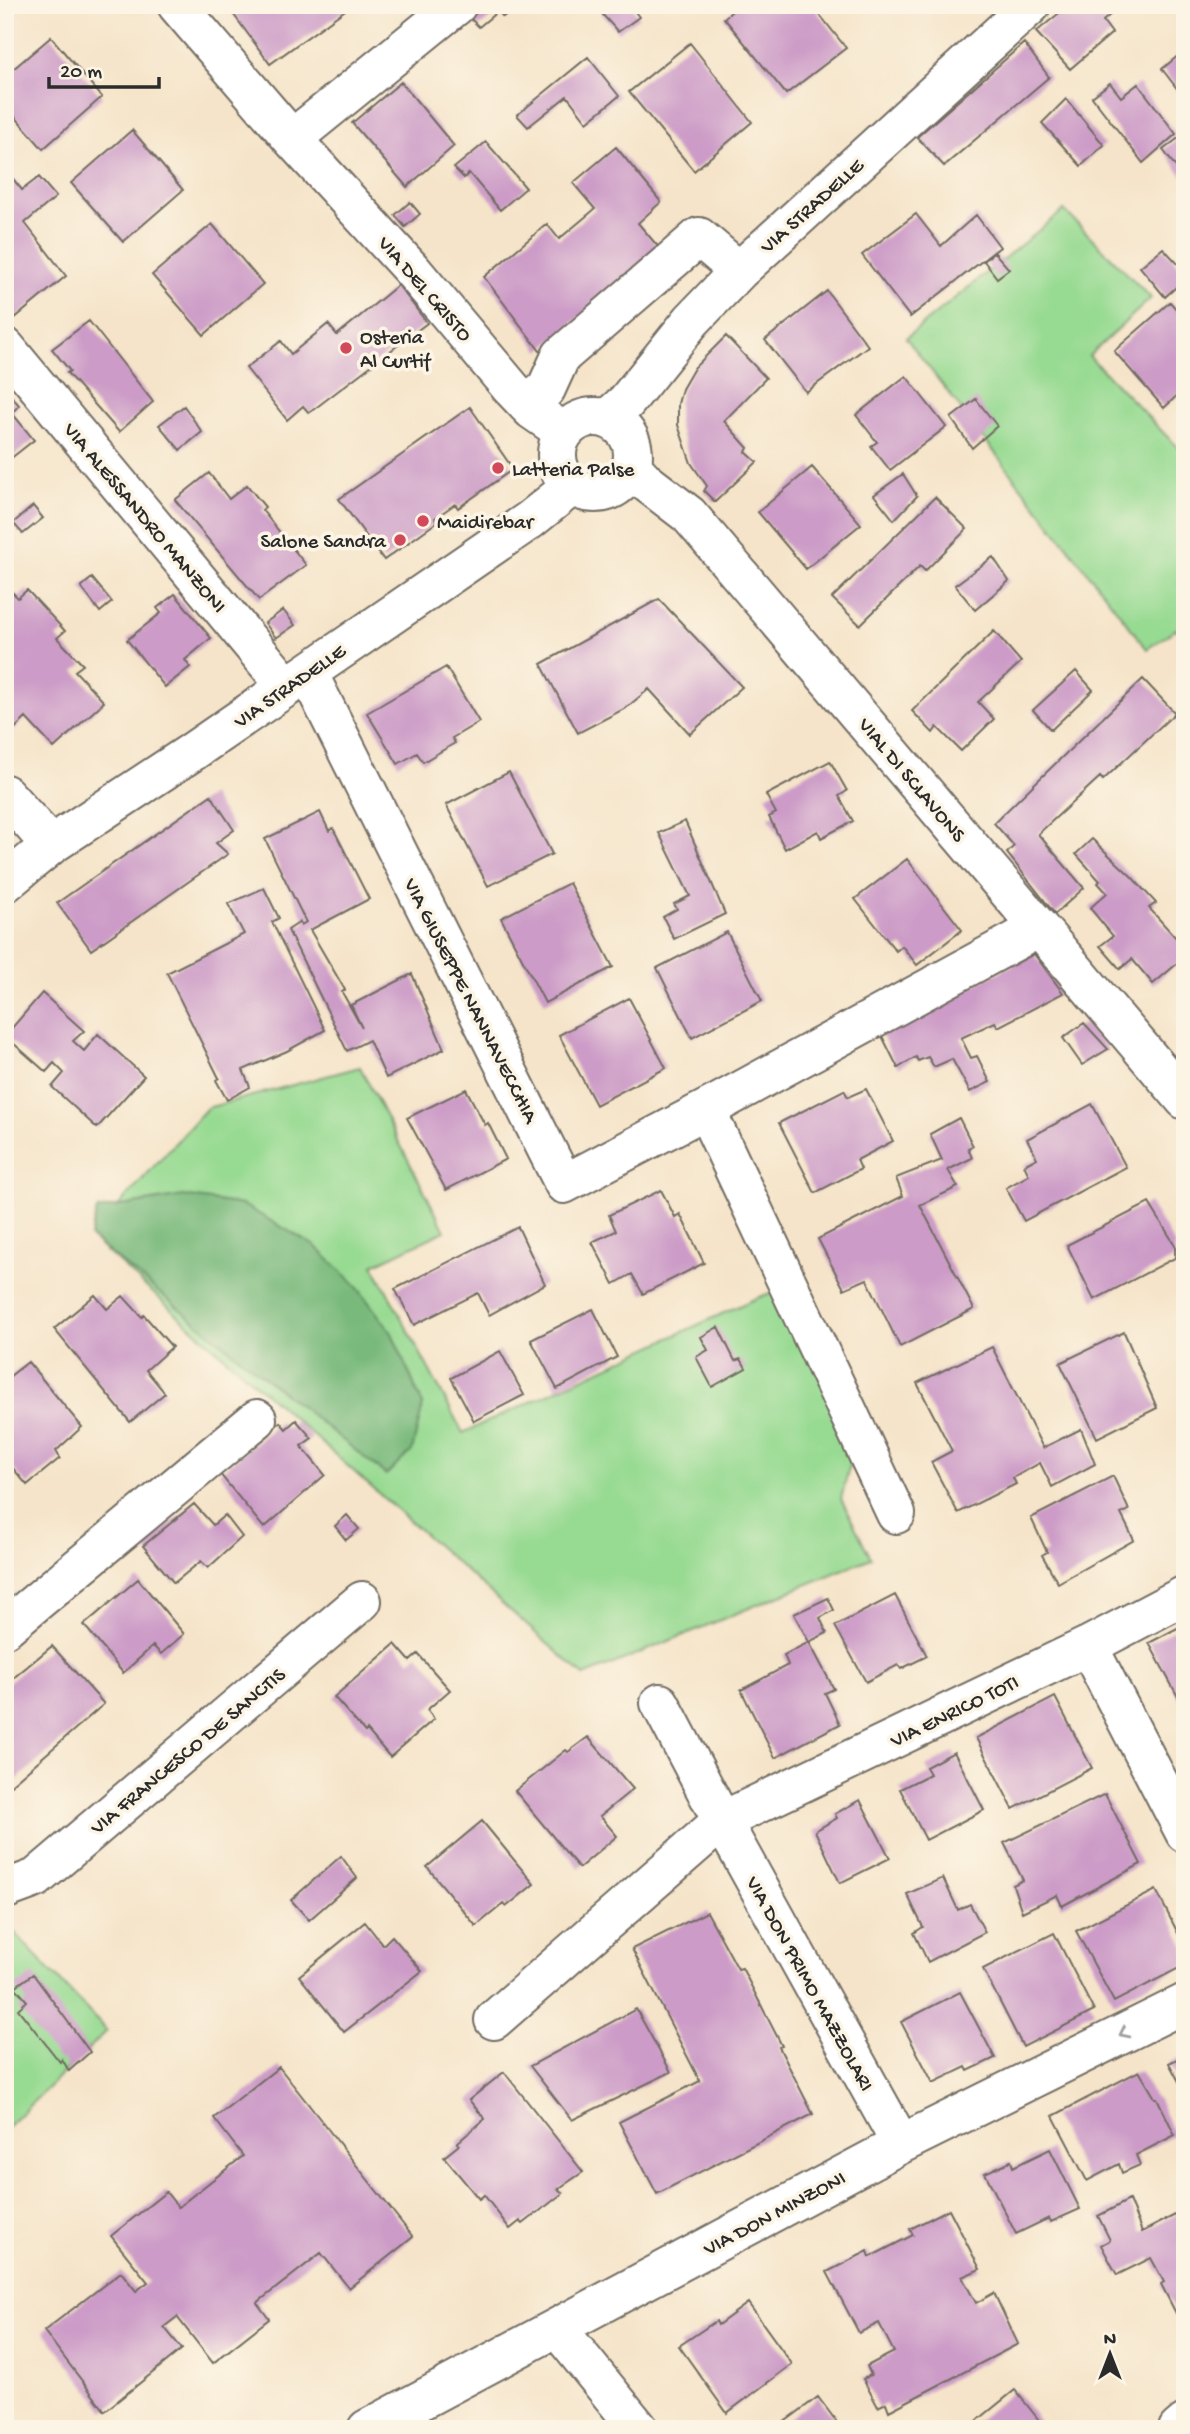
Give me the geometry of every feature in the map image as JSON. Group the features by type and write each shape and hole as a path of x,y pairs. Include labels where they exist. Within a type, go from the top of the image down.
{"street":[{"name":"VIA DEL CRISTO","path":"177,5 292,139 412,270 527,405 564,432"},
{"path":"292,139 457,5"},
{"name":"VIA STRADELLE","path":"607,419 626,402 692,320 739,271 1031,5"},
{"path":"527,405 546,389 561,356 699,237 739,271"},
{"name":"VIA ALESSANDRO MANZONI","path":"5,347 297,680"},
{"path":"583,419 607,419 626,432 632,443 632,467 626,478 607,491 583,491 572,486 558,466 556,454 559,443 572,424 583,419"},
{"name":"VIAL DI SCLAVONS","path":"632,467 646,482 689,515 1185,1100"},
{"name":"VIA STRADELLE","path":"5,883 51,845 530,520 572,486"},
{"name":"VIA GIUSEPPE NANNAVECCHIA","path":"297,680 564,1184 1040,928"},
{"path":"5,794 51,845"},
{"path":"706,1110 896,1514"},
{"path":"5,1628 257,1419"},
{"name":"VIA ENRICO TOTI","path":"722,1821 1088,1646 1185,1595"},
{"name":"VIA FRANCESCO DE SANCTIS","path":"5,1887 36,1878 362,1601"},
{"path":"1088,1646 1185,1833"},
{"name":"VIA DON PRIMO MAZZOLARI","path":"660,1703 722,1821 901,2144"},
{"path":"494,2020 722,1821"},
{"name":"VIA DON MINZONI","path":"367,2429 901,2144 1185,2003"},
{"path":"557,2328 639,2429"},
{"path":"1178,2429 1185,2423"}],"green space":[{"path":"1064,210 1151,298 1089,356 1185,455 1185,638 1176,629 1147,649 906,338"},
{"path":"360,1067 445,1231 373,1265 463,1433 778,1290 856,1440 841,1499 871,1558 584,1676 90,1237 207,1108"},
{"path":"183,1196 243,1205 315,1246 354,1283 392,1333 423,1405 412,1451 386,1475 90,1237 97,1210"},
{"path":"9,1927 107,2031 5,2129 5,1931"}],"building":[{"path":"238,5 346,5 348,8 270,64 231,11"},
{"path":"485,5 517,5 503,17 498,11 479,27 470,18"},
{"path":"615,5 630,5 639,17 618,32 602,14"},
{"path":"739,5 812,5 846,48 786,94 724,18"},
{"path":"1061,5 1121,5 1103,21 1112,33 1070,69 1036,32 1063,10"},
{"path":"51,37 102,97 43,149 5,105 5,76"},
{"path":"690,43 752,122 694,171 629,92"},
{"path":"1024,43 1049,77 944,166 917,137"},
{"path":"1185,50 1185,99 1162,69"},
{"path":"588,57 619,96 587,122 567,96 528,127 517,115"},
{"path":"401,82 454,146 407,187 352,123"},
{"path":"1110,83 1121,97 1138,84 1176,134 1143,163 1092,97"},
{"path":"1066,99 1104,145 1081,166 1042,123"},
{"path":"132,130 183,190 123,242 71,183"},
{"path":"1185,133 1185,179 1163,150"},
{"path":"486,142 526,188 500,210 469,173 464,178 454,168"},
{"path":"616,147 661,202 638,223 660,249 540,351 484,277 547,224 559,239 595,209 573,183"},
{"path":"5,169 22,190 39,177 56,197 25,223 66,276 15,318 5,305"},
{"path":"410,202 420,214 405,227 395,215"},
{"path":"916,214 941,246 976,215 1000,247 910,317 862,255"},
{"path":"212,224 263,284 204,335 152,275"},
{"path":"1163,248 1179,265 1181,262 1185,267 1185,279 1165,297 1140,267"},
{"path":"994,252 1009,269 997,278 984,261"},
{"name":"Osteria Al Curtif","path":"398,285 427,323 309,413 303,406 287,420 246,368 281,341 291,354 328,324 337,335"},
{"path":"827,291 868,346 806,392 765,340"},
{"path":"1170,302 1185,319 1185,388 1164,408 1114,351"},
{"path":"89,321 153,402 119,432 67,373 70,371 52,349"},
{"path":"726,336 766,378 724,421 748,448 746,452 757,462 715,502 704,491 707,486 691,463 678,425 678,404 682,389 694,368"},
{"path":"906,376 946,427 890,470 871,446 877,442 856,415"},
{"path":"5,389 19,405 12,413 34,440 5,463"},
{"path":"976,399 997,426 972,448 951,418"},
{"path":"184,406 202,432 180,450 159,425"},
{"path":"470,407 513,469 458,508 455,504 435,518 437,522 384,560 339,499"},
{"path":"812,467 861,524 806,569 758,512"},
{"path":"209,473 229,499 247,485 265,507 262,510 306,565 259,600 175,500"},
{"path":"903,474 917,496 894,520 874,495"},
{"path":"935,497 967,529 925,571 920,566 860,625 832,598"},
{"path":"33,506 43,518 23,534 13,523"},
{"path":"993,557 1009,581 975,610 955,585"},
{"path":"92,578 112,602 100,612 81,587"},
{"path":"5,585 18,598 27,590 65,631 57,638 83,665 75,671 104,702 54,748 26,718 11,732 5,725"},
{"path":"175,594 211,638 185,660 190,667 165,687 127,640 161,613 157,608"},
{"path":"659,599 742,687 690,734 649,689 626,708 578,733 541,664"},
{"path":"283,610 295,625 276,638 265,623"},
{"path":"994,631 1021,662 978,702 994,719 961,751 937,727 933,733 912,711"},
{"path":"446,667 479,722 452,738 455,743 423,762 417,753 398,764 367,713"},
{"path":"1076,671 1093,690 1051,730 1033,710"},
{"path":"1143,679 1175,713 1103,780 1100,777 1038,834 1084,888 1055,914 1007,853 1014,846 994,823"},
{"path":"830,761 847,791 839,796 853,821 821,838 818,831 785,849 769,817 776,813 766,795"},
{"path":"509,772 552,854 488,886 446,805"},
{"path":"211,795 234,830 216,843 228,854 91,950 57,903"},
{"path":"320,812 329,831 333,828 369,899 310,930 345,990 342,992 362,1028 351,1005 412,974 444,1049 386,1078 369,1040 347,1051 288,930 300,922 301,925 306,922 265,839"},
{"path":"685,821 725,914 674,939 663,917 677,909 674,904 690,896 659,833"},
{"path":"1092,839 1156,903 1149,908 1185,948 1185,957 1153,984 1132,959 1120,969 1100,946 1113,936 1090,908 1107,893 1076,854"},
{"path":"907,859 962,930 917,965 902,946 896,951 855,899"},
{"path":"569,883 613,967 545,1003 501,918"},
{"path":"264,888 279,918 272,922 325,1030 287,1051 243,1070 250,1087 227,1100 216,1080 219,1078 167,973 244,934 228,904"},
{"path":"727,932 762,1001 692,1038 657,968"},
{"path":"1034,954 1063,993 998,1027 995,1022 961,1038 971,1058 977,1056 990,1082 970,1092 952,1059 934,1067 928,1057 918,1061 916,1057 898,1068 881,1034"},
{"path":"42,993 84,1031 73,1041 84,1051 98,1034 144,1076 97,1128 52,1087 64,1073 54,1063 46,1072 5,1036"},
{"path":"629,998 666,1068 596,1105 559,1035"},
{"path":"1084,1023 1108,1049 1082,1065 1063,1038"},
{"path":"466,1089 485,1125 488,1123 506,1159 446,1190 407,1118"},
{"path":"866,1089 893,1141 857,1160 861,1169 815,1193 779,1123 844,1090 848,1097"},
{"path":"1092,1104 1126,1167 1024,1221 1006,1188 1029,1175 1024,1165 1037,1158 1027,1139"},
{"path":"959,1118 973,1146 968,1148 972,1158 948,1170 958,1187 920,1205 974,1309 900,1347 867,1279 844,1289 818,1239 903,1196 896,1178 942,1160 930,1134"},
{"path":"661,1190 675,1217 680,1214 704,1263 643,1294 632,1274 614,1284 592,1242 616,1231 609,1215"},
{"path":"1149,1203 1175,1245 1175,1258 1094,1300 1067,1245"},
{"path":"518,1227 545,1284 489,1315 478,1293 414,1325 395,1289"},
{"path":"95,1295 107,1309 123,1296 172,1347 146,1370 165,1393 130,1422 54,1329"},
{"path":"593,1309 617,1357 557,1389 531,1340"},
{"path":"718,1327 735,1361 741,1359 746,1368 712,1387 696,1357 708,1350 701,1337"},
{"path":"1124,1332 1157,1408 1097,1438 1060,1363"},
{"path":"992,1347 1043,1448 1081,1429 1095,1464 1052,1487 1040,1463 1013,1478 1016,1484 958,1513 931,1462 952,1451 917,1383"},
{"path":"500,1351 524,1395 474,1421 451,1378"},
{"path":"28,1362 82,1427 56,1451 60,1458 27,1485 5,1459 5,1380"},
{"path":"296,1420 312,1438 301,1446 325,1475 264,1528 219,1473 280,1422 286,1429"},
{"path":"1113,1476 1129,1510 1121,1514 1134,1540 1058,1583 1042,1555 1047,1552 1031,1518"},
{"path":"194,1504 213,1525 225,1515 242,1537 208,1568 201,1561 174,1583 143,1546"},
{"path":"347,1515 359,1529 346,1540 335,1526"},
{"path":"138,1579 184,1634 161,1654 153,1646 123,1673 84,1625"},
{"path":"895,1595 927,1656 901,1669 898,1665 866,1682 835,1626"},
{"path":"828,1598 834,1610 820,1618 827,1633 809,1642 794,1614"},
{"path":"1185,1624 1185,1710 1149,1643"},
{"path":"809,1642 834,1689 825,1693 840,1724 775,1758 741,1690 788,1665 784,1655"},
{"path":"395,1644 410,1661 418,1654 450,1690 427,1710 434,1719 390,1757 334,1697"},
{"path":"52,1646 104,1704 5,1790 5,1685"},
{"path":"1055,1697 1092,1768 1013,1809 976,1738"},
{"path":"588,1737 633,1789 600,1816 617,1836 579,1868 515,1791 566,1750 568,1752"},
{"path":"954,1752 984,1810 926,1840 900,1789 930,1774 926,1767"},
{"path":"1105,1794 1141,1864 1062,1906 1057,1895 1022,1912 1013,1885 1023,1880 1004,1843"},
{"path":"860,1800 890,1858 840,1883 815,1831 837,1818 835,1814"},
{"path":"482,1821 534,1884 506,1907 503,1904 476,1926 427,1867"},
{"path":"341,1856 357,1878 309,1920 291,1900"},
{"path":"943,1878 958,1910 970,1904 985,1932 928,1962 914,1933 923,1927 907,1894"},
{"path":"1156,1890 1185,1947 1185,1965 1114,2002 1076,1931"},
{"path":"707,1912 738,1969 742,1968 813,2114 657,2194 619,2122 700,2081 632,1949"},
{"path":"365,1922 383,1945 392,1936 422,1971 344,2032 299,1976"},
{"path":"1054,1933 1094,2011 1023,2047 983,1969"},
{"path":"33,1974 90,2052 69,2071 62,2059 60,2062 18,2009 27,2001 15,1987"},
{"path":"960,1992 995,2058 968,2071 966,2067 933,2083 901,2022"},
{"path":"636,2009 671,2072 572,2120 530,2066"},
{"path":"1185,2055 1185,2093 1169,2063"},
{"path":"279,2067 413,2237 349,2288 321,2253 257,2303 269,2319 213,2363 177,2317 164,2327 182,2349 105,2411 44,2331 121,2272 136,2291 148,2282 111,2236 166,2192 178,2207 243,2156 214,2118"},
{"path":"1139,2071 1157,2098 1175,2135 1136,2155 1140,2165 1122,2173 1119,2164 1087,2181 1053,2116"},
{"path":"504,2072 583,2172 558,2189 563,2193 523,2224 520,2221 510,2229 484,2195 479,2199 444,2157 485,2119 469,2100"},
{"path":"1050,2149 1080,2209 1051,2222 1049,2218 1016,2234 985,2173 1011,2161 1013,2167"},
{"path":"1129,2200 1142,2232 1185,2210 1185,2331 1151,2258 1117,2275 1101,2245 1110,2240 1098,2216"},
{"path":"949,2209 980,2269 962,2277 976,2303 994,2293 1018,2344 889,2411 886,2403 878,2407 863,2379 871,2375 867,2366 894,2352 879,2323 859,2333 827,2272 868,2251 870,2257 913,2235 910,2229"},
{"path":"748,2303 792,2364 727,2413 679,2346 716,2321 718,2325"},
{"path":"1015,2390 1046,2429 967,2429"},
{"path":"818,2397 842,2429 775,2429"}],"place":[{"name":"Osteria Al Curtif","path":"346,348"},
{"name":"Latteria Palse","path":"498,468"},
{"name":"Maidirebar","path":"423,521"},
{"name":"Salone Sandra","path":"400,540"}]}
